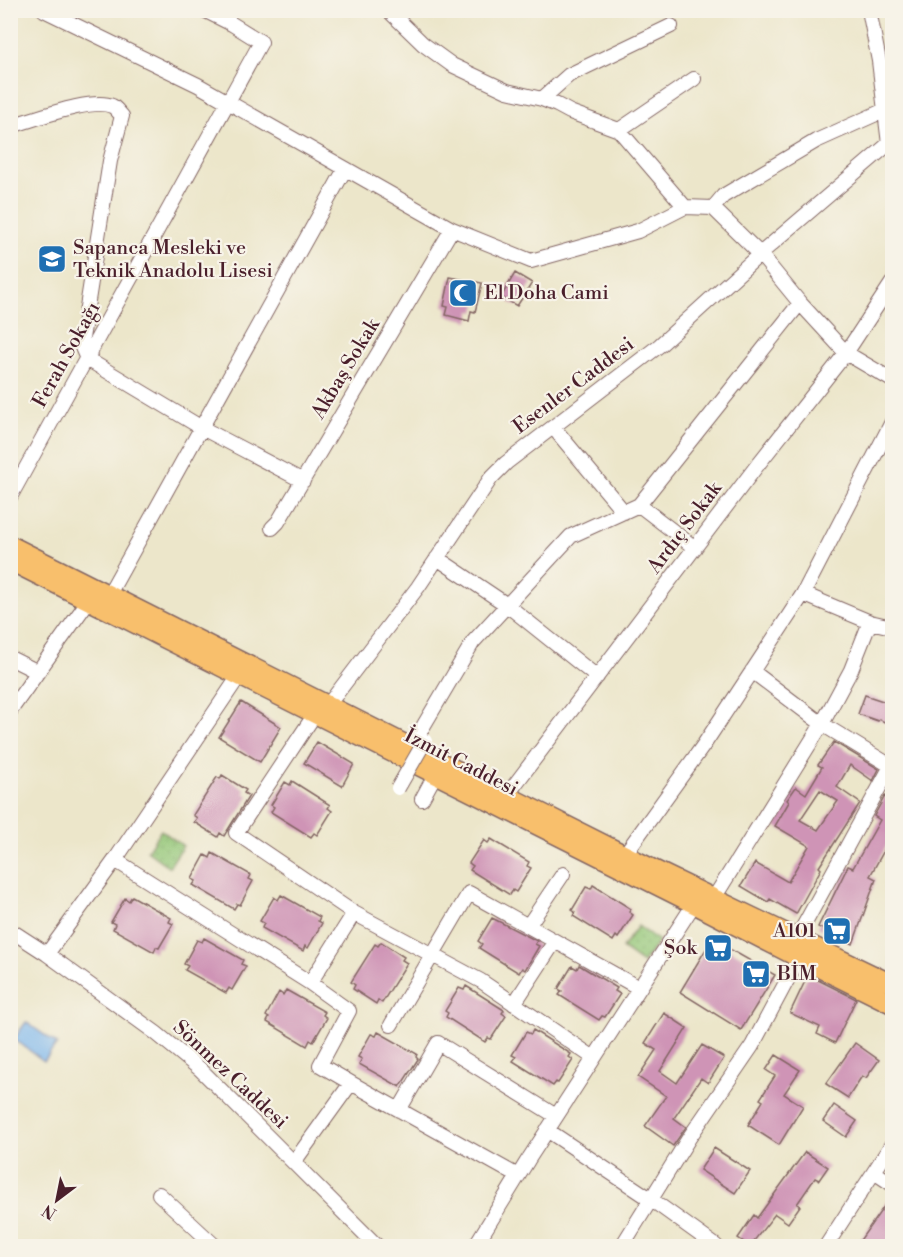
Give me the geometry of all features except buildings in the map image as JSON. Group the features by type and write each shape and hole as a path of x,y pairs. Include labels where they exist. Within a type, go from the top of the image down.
{"main road":[{"name":"İzmit Caddesi","path":"10,545 110,594 435,775 892,1004"},
{"name":"İzmit Caddesi","path":"10,561 238,676 321,710 418,744 507,795 892,984"}],"street":[{"path":"44,10 198,86 452,229 531,261 638,231 686,207 713,208 760,254 800,303 846,353 892,380"},
{"name":"Ferah Sokağı","path":"10,497 261,42 204,10"},
{"path":"388,10 423,44 452,65 507,91 542,99 619,130 686,207"},
{"path":"870,10 891,143"},
{"path":"542,99 569,75 671,26"},
{"path":"619,130 694,79"},
{"path":"10,126 98,103 114,107 122,117 110,161 81,345 87,359 202,428 303,481"},
{"path":"713,208 723,196 816,141 885,110"},
{"name":"Esenler Caddesi","path":"354,913 236,833 321,710 418,587 491,478 506,463 660,345 760,254 891,143"},
{"path":"110,594 345,169"},
{"name":"Akbaş Sokak","path":"272,528 303,481 452,229"},
{"name":"Ardıç Sokak","path":"507,795 846,353 892,283"},
{"path":"398,788 418,744 442,705 473,642 571,536 639,505 800,303"},
{"path":"625,854 703,746 803,594 892,422"},
{"path":"554,426 624,512"},
{"path":"639,505 695,548"},
{"path":"437,558 507,605 597,677"},
{"path":"803,594 870,622 892,627"},
{"path":"10,711 89,600"},
{"path":"714,898 822,724 851,670 870,622"},
{"path":"10,658 38,672"},
{"path":"752,671 822,724 891,766 797,938"},
{"path":"46,954 115,860 238,676"},
{"path":"422,799 435,775"},
{"path":"115,860 310,983 349,1011 320,1065 518,1176"},
{"path":"528,926 562,874"},
{"path":"391,1025 469,893 639,988"},
{"path":"475,1246 547,1130 694,904"},
{"path":"310,983 354,913 480,981 594,1058"},
{"name":"Sönmez Caddesi","path":"10,930 156,1033 200,1069 377,1246"},
{"path":"514,1004 555,941"},
{"path":"622,1246 689,1138 752,1046 799,958"},
{"path":"399,1110 438,1043 556,1116"},
{"path":"294,1162 351,1083"},
{"path":"547,1130 716,1246"},
{"path":"826,1246 892,1144"},
{"path":"874,1172 892,1184"},
{"path":"159,1194 215,1246"}],"green space":[{"path":"161,830 183,846 169,867 147,851"},
{"path":"638,926 659,941 643,963 622,948"}],"water":[{"path":"26,1022 57,1044 44,1061 14,1039"}],"place":[{"name":"Sapanca Mesleki ve Teknik Anadolu Lisesi","path":"52,259"},
{"name":"El Doha Cami","path":"463,293"},
{"name":"A101","path":"837,931"},
{"name":"Şok","path":"718,948"},
{"name":"BİM","path":"756,974"}]}
